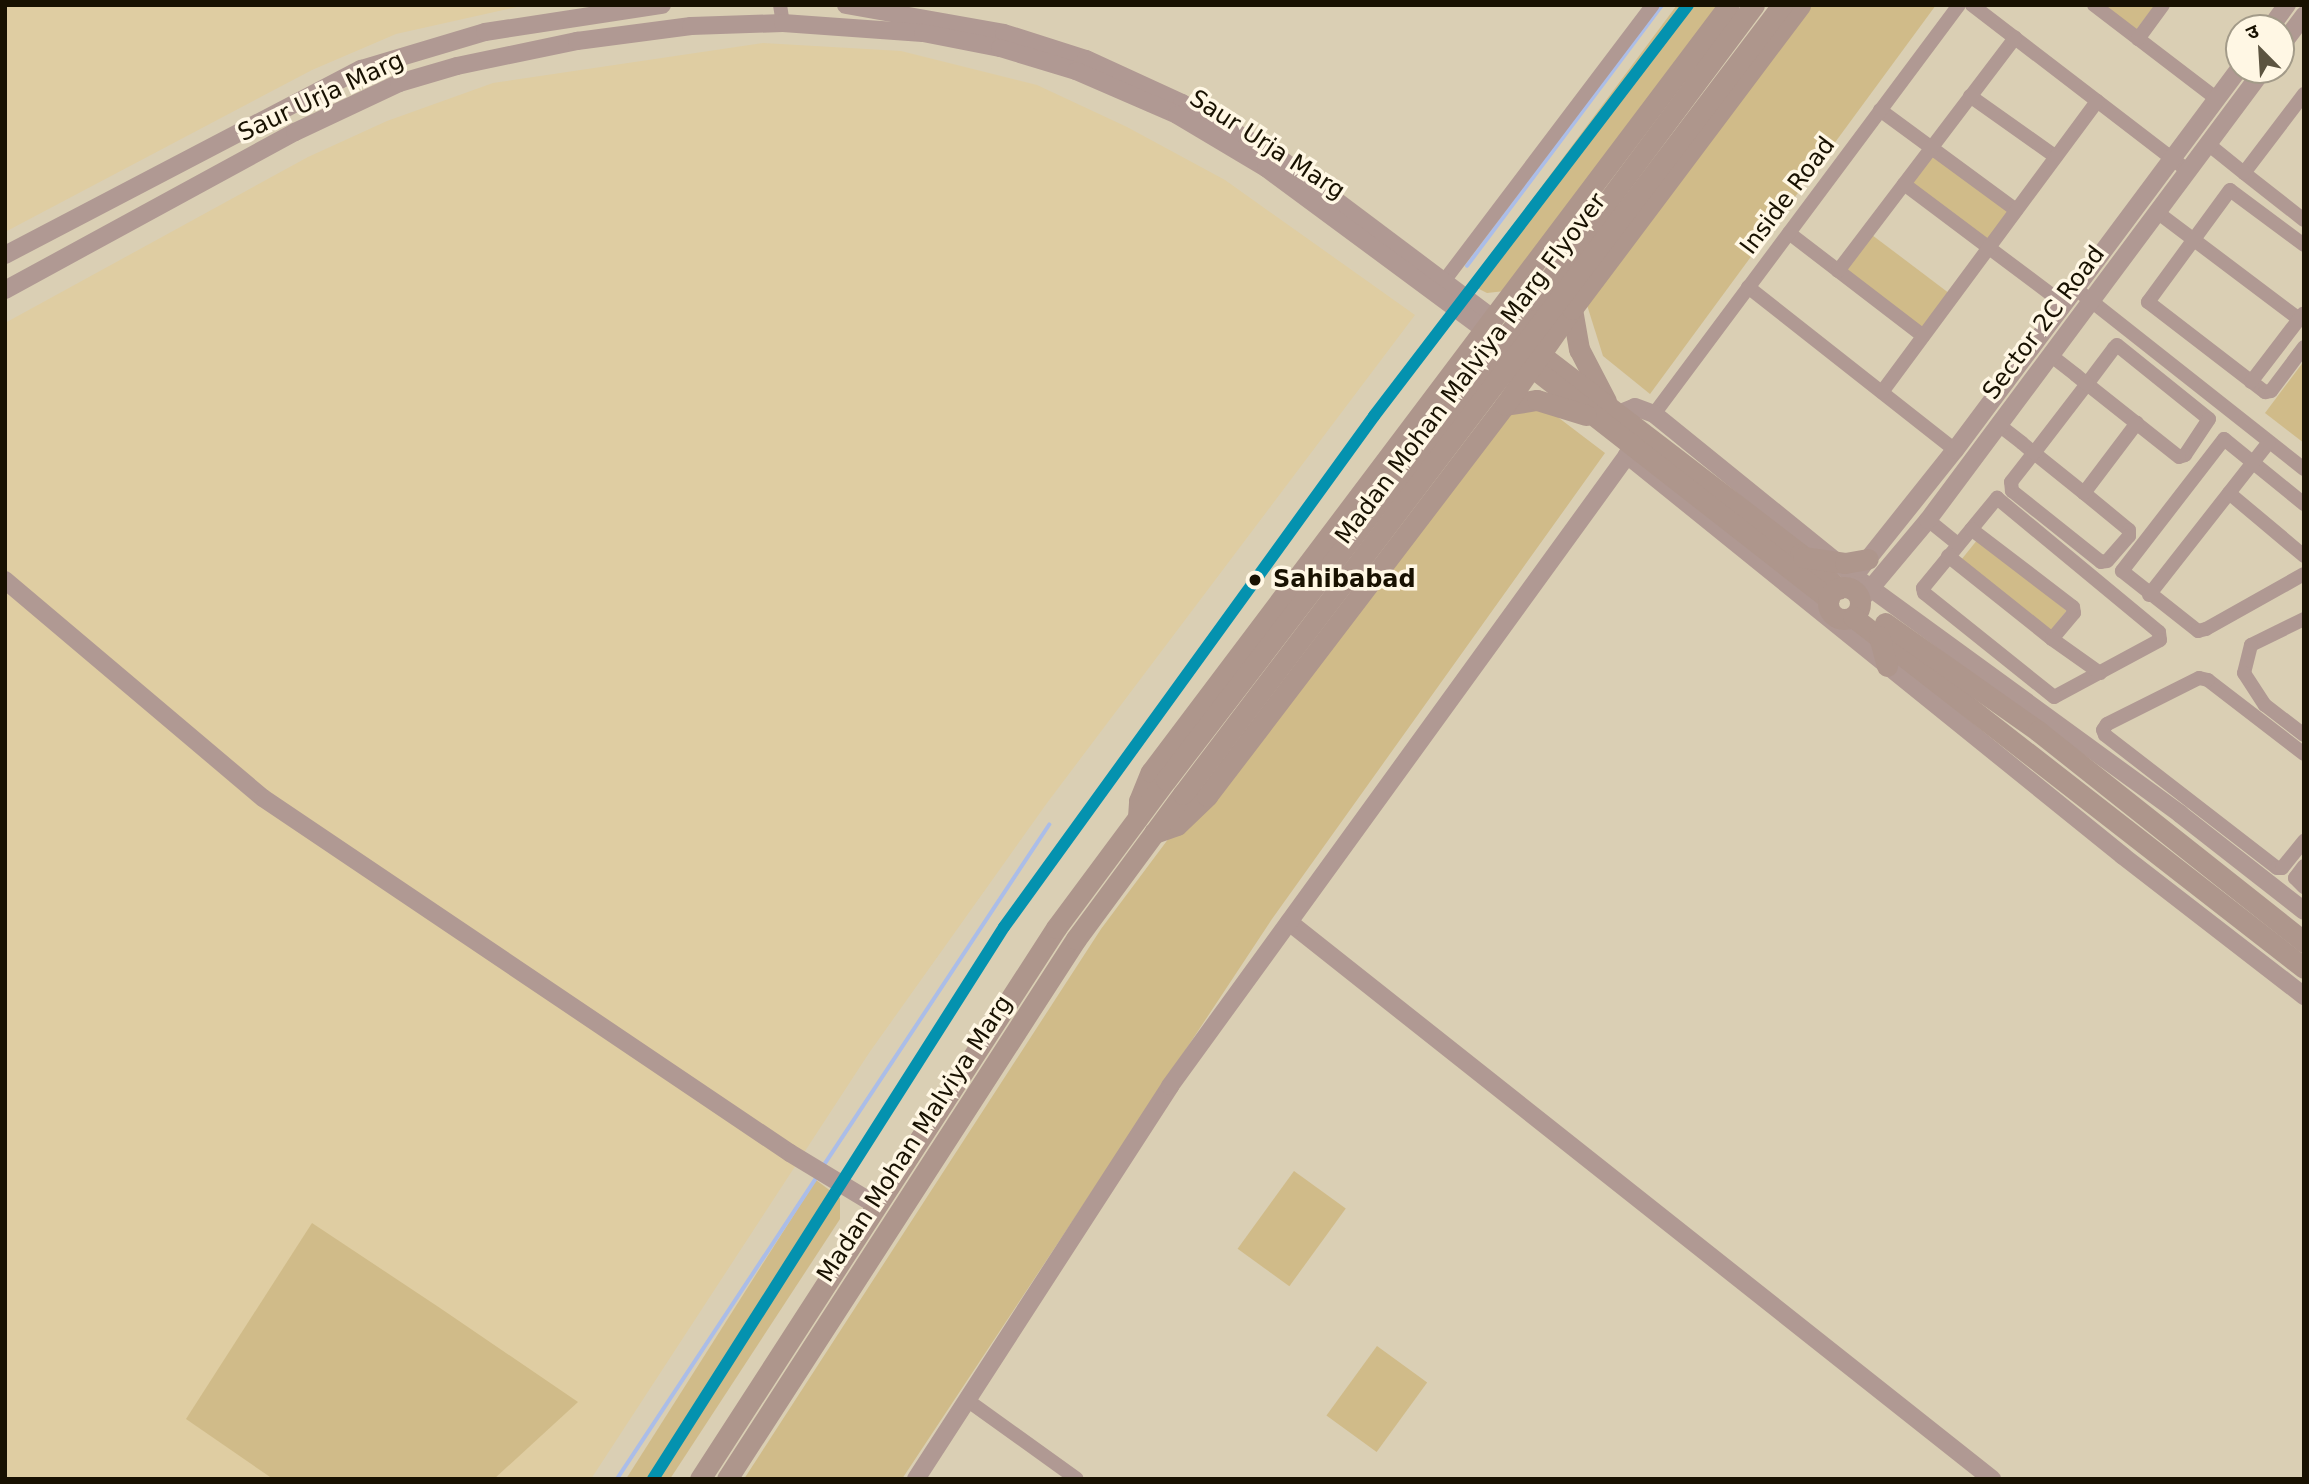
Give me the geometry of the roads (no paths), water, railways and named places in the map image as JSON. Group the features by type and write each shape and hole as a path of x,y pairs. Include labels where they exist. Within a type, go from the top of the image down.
{"main road":[{"path":"1138,817 1139,801 1151,772 1729,5"},
{"name":"Madan Mohan Malviya Marg Flyover","path":"1138,817 1754,5"},
{"name":"Madan Mohan Malviya Marg Flyover","path":"1154,833 1782,5"},
{"path":"1154,833 1177,825 1207,796 1505,405 1573,309 1800,5"},
{"path":"1573,309 1579,349 1630,451 1850,592 1879,636 1887,666"},
{"path":"1490,325 2038,731 2304,942"},
{"path":"1505,405 1537,400 1610,414"},
{"path":"1850,592 1868,559"},
{"path":"1879,636 2304,968"},
{"name":"Madan Mohan Malviya Marg","path":"700,1479 1056,928 1138,817"},
{"name":"Madan Mohan Malviya Marg","path":"727,1479 1076,939 1154,833"}],"street":[{"name":"Saur Urja Marg","path":"5,255 329,83 396,56 449,40 525,25 662,5"},
{"name":"Saur Urja Marg","path":"846,5 1004,33 1086,59 1170,98 1274,154 1444,281 1490,325"},
{"path":"1444,281 1653,5"},
{"name":"Inside Road","path":"1654,415 1959,5"},
{"path":"1972,5 2188,171"},
{"path":"2094,5 2217,99"},
{"path":"2138,39 2163,5"},
{"name":"Saur Urja Marg","path":"5,290 295,132 399,83 457,66 577,41 781,14 923,33 1000,48 1076,71 1165,109 1266,167 1490,325"},
{"path":"1838,271 2015,38"},
{"path":"449,40 457,66"},
{"name":"Sector 2C Road","path":"1868,559 1955,450 2228,84"},
{"name":"Sector 2C Road","path":"1850,592 1928,520 2252,84"},
{"path":"2244,173 2304,94"},
{"path":"1970,96 2056,157"},
{"path":"1881,392 2098,101"},
{"path":"1880,110 2016,210"},
{"path":"2207,144 2304,220"},
{"path":"1904,184 2064,304"},
{"path":"2304,245 2231,190 2148,302 2265,392 2271,391 2304,347"},
{"path":"2157,212 2301,316 2251,382"},
{"path":"1789,233 1923,336"},
{"path":"1748,287 1955,450"},
{"path":"2076,289 2304,469"},
{"path":"1999,425 2034,453 2084,493 2130,533 2104,562 2012,491 2011,482 2034,453 2087,384 2117,345 2210,420 2181,457 2137,423 2087,384 2050,355"},
{"path":"1610,414 1635,407 1654,415 1850,592 2279,869 2304,841"},
{"path":"2084,493 2137,423"},
{"path":"2304,504 2226,439 2122,568 2124,575 2198,631 2304,574"},
{"path":"2150,595 2269,442"},
{"path":"916,1479 1170,1086 1630,451 1887,666 2123,856 2304,996"},
{"path":"2229,493 2304,556"},
{"path":"1995,499 2000,499 2161,635 2161,640 2059,695 2051,695 1923,592 1923,587 1958,544 1995,499"},
{"path":"1928,520 1958,544"},
{"path":"1971,528 2073,607 2074,613 2052,639"},
{"path":"1948,556 2052,639 2100,673"},
{"path":"5,580 263,798 876,1206"},
{"path":"2304,619 2251,645 2244,673 2265,705 2304,735"},
{"path":"2304,754 2208,680 2199,678 2104,727 2105,735 2304,911"},
{"path":"2289,900 2302,886 2295,878 2304,866"},
{"path":"1289,922 1992,1479"},
{"path":"967,1400 1077,1479"}],"waterway":[{"path":"1467,266 1662,5"},
{"path":"824,1165 1049,825"},
{"path":"617,1479 818,1175"}],"place":[{"name":"Sahibabad","path":"1255,580"}]}
